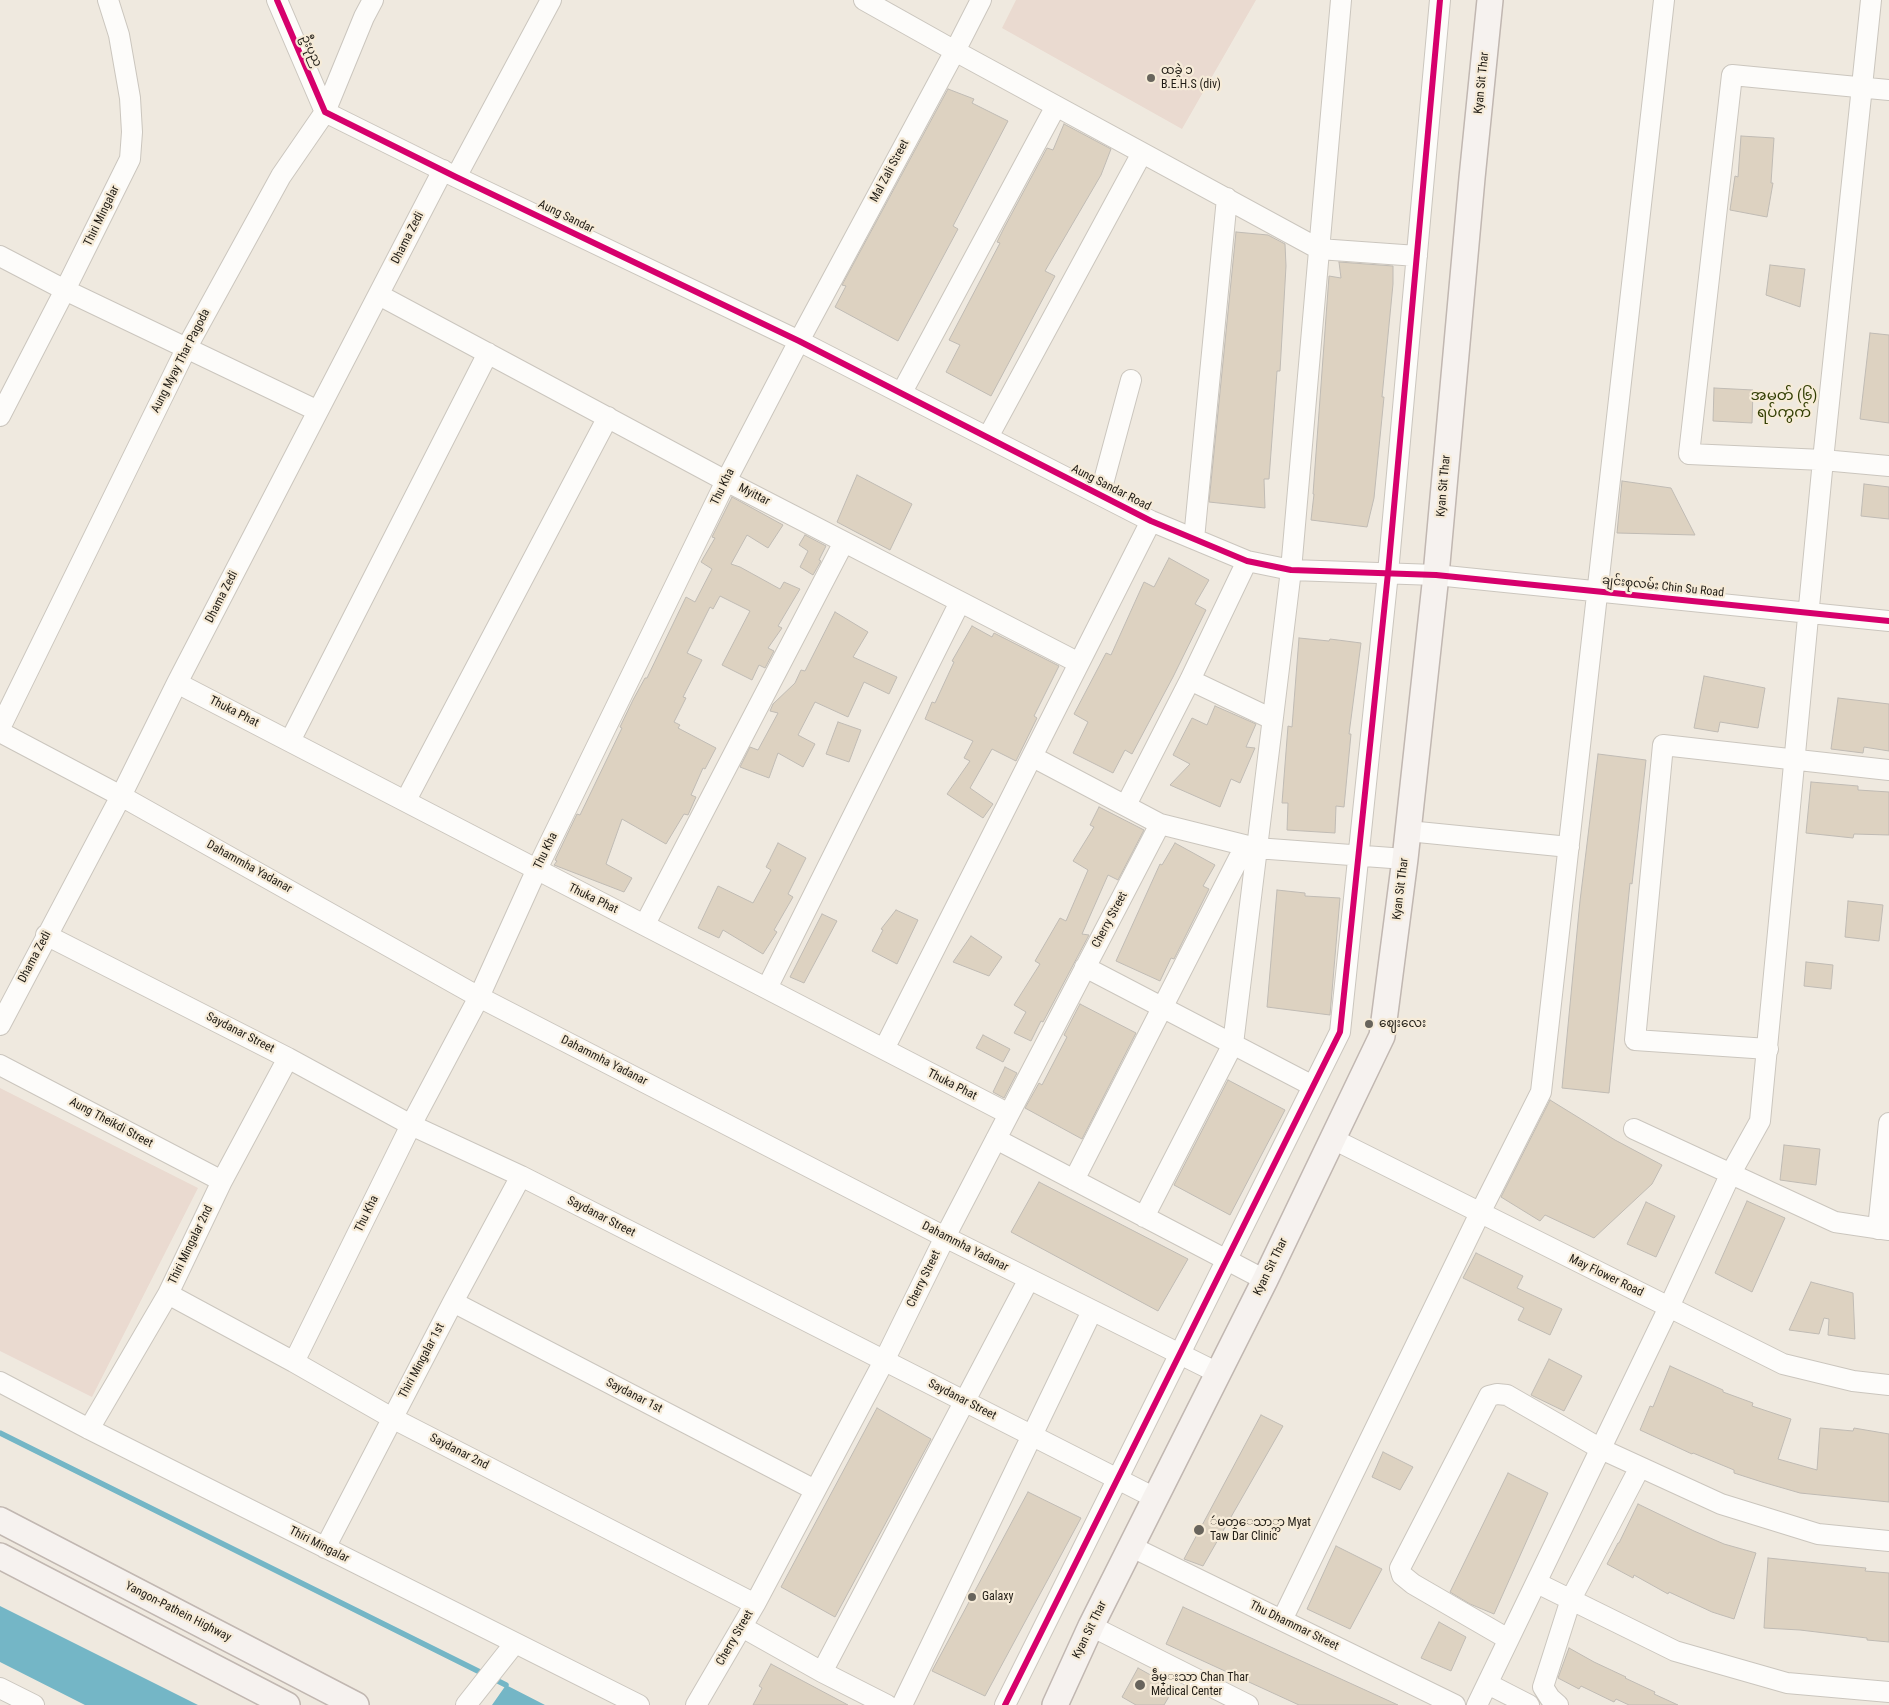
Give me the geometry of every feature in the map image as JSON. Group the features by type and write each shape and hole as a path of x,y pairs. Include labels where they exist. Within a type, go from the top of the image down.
{"main road":[{"name":"Kyan Sit Thar","path":"1055,1705 1091,1626 1265,1280 1382,1036 1405,859 1436,575 1490,0"},
{"name":"Yangon-Pathein Highway","path":"0,1520 356,1705"},
{"path":"0,1556 287,1705"}],"street":[{"name":"Thiri Mingalar","path":"0,416 130,159 132,132 130,98 119,35 108,0"},
{"name":"ဦးပုည","path":"276,0 325,112"},
{"name":"Aung Myay Thar Pagoda","path":"0,728 186,347 281,176 325,112 364,17 373,0"},
{"name":"Dhama Zedi","path":"0,1025 121,796 177,683 379,294 551,0"},
{"path":"864,0 1319,249 1417,256"},
{"name":"Mal Zali Street","path":"799,341 981,0"},
{"path":"1144,1217 1233,1044 1251,847 1272,719 1291,570 1341,0"},
{"path":"1005,1705 1340,1032 1360,856 1388,573 1440,0"},
{"path":"1282,1620 1541,1092 1664,0"},
{"path":"1477,1705 1537,1584 1731,1173 1760,1121 1823,460 1871,0"},
{"path":"1889,90 1732,75 1689,454 1823,460 1889,466"},
{"path":"902,392 1056,106"},
{"name":"Aung Sandar","path":"325,112 799,341"},
{"path":"988,437 1142,152"},
{"path":"1194,539 1227,198"},
{"path":"0,256 65,290 318,411"},
{"name":"Myittar","path":"379,294 726,481 1079,664"},
{"name":"Aung Sandar Road","path":"799,341 1151,521 1247,561 1291,570 1436,575"},
{"name":"Thu Kha","path":"294,1362 411,1126 480,997 536,871 726,481 799,341"},
{"path":"290,741 488,353"},
{"path":"1100,495 1131,380"},
{"path":"406,800 608,417"},
{"path":"884,1049 1151,521"},
{"path":"645,924 844,542"},
{"path":"1126,804 1190,680 1247,561"},
{"name":"ချင်းစုလမ်း Chin Su Road","path":"1436,575 1889,621"},
{"path":"767,988 960,602"},
{"path":"1190,680 1272,719"},
{"name":"Thuka Phat","path":"177,683 406,800 536,871 645,924 1008,1114"},
{"name":"Dahammha Yadanar","path":"0,732 121,796 480,997 945,1237 1218,1373"},
{"path":"1768,1049 1635,1040 1663,745 1889,770"},
{"path":"1033,757 1126,804 1160,824 1251,847 1405,859"},
{"name":"Cherry Street","path":"696,1705 755,1604 884,1361 1008,1114 1160,824"},
{"path":"1408,831 1569,847"},
{"path":"1074,1180 1163,1007 1251,847"},
{"name":"Saydanar Street","path":"46,935 288,1058 411,1126 521,1176 1155,1498"},
{"path":"1086,967 1313,1086"},
{"name":"Thiri Mingalar 2nd","path":"89,1429 168,1294 222,1181 288,1058"},
{"name":"Aung Theikdi Street","path":"0,1065 222,1181"},
{"path":"1634,1129 1834,1222 1883,1229 1889,1123"},
{"path":"996,1139 1265,1280"},
{"name":"May Flower Road","path":"1333,1139 1783,1364 1853,1381 1889,1385"},
{"name":"Thiri Mingalar 1st","path":"325,1548 521,1176"},
{"path":"822,1672 1029,1279"},
{"name":"Saydanar 2nd","path":"168,1294 294,1362 392,1418 755,1604"},
{"name":"Saydanar 1st","path":"453,1302 816,1490"},
{"path":"902,1705 1092,1311"},
{"name":"Thiri Mingalar","path":"0,1382 89,1429 639,1705"},
{"path":"1508,1640 1413,1584 1402,1575 1400,1568 1489,1396 1497,1394 1507,1395 1601,1449 1721,1504 1818,1534 1889,1541"},
{"path":"1558,1705 1543,1687 1571,1599 1640,1467"},
{"name":"Thu Dhammar Street","path":"1132,1547 1455,1705"},
{"path":"1537,1584 1675,1651 1787,1683 1889,1692"},
{"path":"1091,1626 1248,1705"},
{"path":"742,1627 822,1672 887,1705"},
{"path":"466,1705 515,1643"},
{"path":"1488,1684 1529,1705"},
{"path":"0,1688 34,1705"}],"shaded area":[{"name":"ထခွဲ ၁ B.E.H.S (div)","path":"1016,0 1256,0 1182,129 1002,28"},
{"path":"0,1088 198,1188 92,1397 0,1351"}],"water":[{"path":"0,1606 198,1705 85,1705 0,1662"},
{"path":"506,1685 545,1705 492,1705"}],"building":[{"path":"948,89 974,99 972,103 1008,121 953,226 958,229 898,341 835,307 846,286 842,285"},
{"path":"1064,124 1111,149 1101,175 1045,271 1055,276 991,396 946,372 960,345 949,340 1000,243 997,242 1004,228 1047,148 1053,150"},
{"path":"1741,136 1774,138 1771,183 1773,183 1767,217 1730,210 1735,176 1738,177"},
{"path":"1236,232 1268,235 1285,244 1286,266 1280,371 1277,371 1269,479 1264,479 1265,508 1209,502"},
{"path":"1339,262 1393,266 1393,284 1382,397 1384,397 1374,498 1367,527 1311,520 1329,276 1341,278"},
{"path":"1770,265 1805,269 1800,307 1766,295"},
{"path":"1870,333 1889,335 1889,423 1860,419"},
{"path":"1714,388 1753,390 1752,423 1713,421"},
{"path":"857,475 912,504 890,550 837,522"},
{"path":"1622,481 1671,488 1695,535 1617,533"},
{"path":"1864,484 1889,487 1889,519 1861,516"},
{"path":"732,497 783,525 768,548 747,535 731,564 780,589 784,582 800,589 778,626 782,628 768,648 774,651 765,668 759,665 752,680 722,665 750,611 720,596 713,609 710,607 687,653 702,660 683,697 686,698 674,722 680,725 678,728 716,748 705,769 703,768 691,795 696,797 688,815 684,814 666,844 622,819 606,864 632,878 624,892 554,865 557,861 555,860 577,814 580,815 622,728 620,727 633,700 645,678 647,678 686,597 695,602 712,569 701,562 715,538 712,537"},
{"path":"805,535 826,546 819,560 821,561 813,575 800,567 808,551 799,545"},
{"path":"1169,558 1209,580 1195,604 1206,610 1132,754 1125,750 1113,773 1073,753 1088,722 1074,714 1106,653 1111,655 1144,582 1154,587"},
{"path":"835,612 868,632 853,657 897,677 889,694 864,682 848,717 815,702 798,735 815,744 803,767 778,753 769,778 740,767 750,747 758,750 778,713 770,711 773,704 795,683 801,670 805,671"},
{"path":"972,626 992,637 994,633 1059,666 1034,716 1037,718 1016,761 992,749 970,788 993,804 983,818 947,794 970,761 964,758 973,741 925,719 932,702 935,703 954,662 952,661"},
{"path":"1299,638 1361,643 1349,734 1351,734 1344,807 1336,806 1335,833 1287,830 1288,803 1282,803 1288,726 1292,727"},
{"path":"1704,676 1765,688 1758,728 1720,722 1718,732 1694,728"},
{"path":"1838,698 1889,704 1889,751 1864,747 1863,753 1831,749"},
{"path":"1215,706 1256,724 1246,747 1255,748 1240,783 1231,779 1220,807 1170,785 1190,764 1173,755 1192,718 1207,725"},
{"path":"838,722 861,730 849,762 826,754"},
{"path":"1598,754 1646,760 1632,884 1630,883 1609,1093 1562,1088 1580,901"},
{"path":"1811,782 1858,786 1858,790 1889,792 1889,835 1854,834 1853,838 1806,833"},
{"path":"1099,807 1144,830 1118,880 1108,875 1082,934 1089,935 1031,1041 1014,1033 1026,1012 1014,1005 1040,964 1035,961 1060,918 1066,921 1088,870 1073,861 1094,827 1090,825"},
{"path":"778,843 806,858 788,894 793,897 774,930 777,932 763,954 723,930 719,938 698,928 718,886 753,903 771,870 766,867"},
{"path":"1175,843 1215,865 1203,886 1209,889 1174,959 1171,958 1160,981 1116,961 1160,864 1162,865"},
{"path":"1277,890 1305,893 1305,896 1340,898 1330,1015 1267,1007"},
{"path":"1848,901 1883,905 1879,941 1845,937"},
{"path":"896,910 918,920 897,964 872,951 883,930 881,929"},
{"path":"822,914 837,921 804,983 790,977"},
{"path":"971,936 1002,957 989,976 953,962"},
{"path":"1806,962 1833,965 1831,989 1804,986"},
{"path":"1080,1004 1136,1033 1082,1139 1025,1108 1039,1083 1042,1085 1067,1037 1064,1035"},
{"path":"983,1035 1010,1049 1003,1062 976,1048"},
{"path":"1005,1067 1017,1073 1004,1098 993,1092"},
{"path":"1228,1080 1285,1110 1230,1215 1174,1185"},
{"path":"1550,1100 1615,1140 1662,1165 1652,1184 1594,1238 1545,1215 1540,1221 1501,1197"},
{"path":"1784,1145 1820,1149 1816,1185 1780,1180"},
{"path":"1039,1182 1188,1259 1158,1311 1011,1232"},
{"path":"1747,1201 1785,1218 1752,1292 1715,1273"},
{"path":"1646,1202 1675,1216 1656,1257 1627,1244"},
{"path":"1476,1253 1523,1276 1517,1288 1562,1309 1550,1335 1518,1320 1524,1308 1463,1278"},
{"path":"1811,1282 1853,1293 1855,1339 1828,1335 1829,1319 1824,1318 1819,1334 1789,1330"},
{"path":"1549,1359 1582,1376 1564,1411 1531,1395"},
{"path":"1670,1366 1723,1390 1723,1392 1753,1403 1752,1406 1791,1419 1778,1459 1817,1470 1820,1428 1853,1431 1854,1428 1889,1434 1889,1502 1800,1493 1734,1473 1734,1470 1692,1454 1640,1430 1650,1406 1653,1407"},
{"path":"877,1408 931,1439 835,1617 781,1587"},
{"path":"1261,1415 1283,1426 1203,1566 1184,1559"},
{"path":"1383,1452 1413,1467 1400,1490 1372,1477"},
{"path":"1508,1473 1548,1493 1494,1614 1470,1604 1450,1592"},
{"path":"1028,1492 1081,1518 985,1696 932,1671"},
{"path":"1638,1504 1724,1544 1756,1553 1734,1619 1712,1612 1669,1592 1668,1594 1634,1575 1633,1578 1607,1564"},
{"path":"1336,1546 1382,1569 1350,1629 1307,1609"},
{"path":"1768,1558 1866,1568 1865,1571 1889,1573 1889,1642 1800,1630 1764,1628"},
{"path":"1183,1607 1398,1705 1299,1705 1166,1644"},
{"path":"1439,1622 1466,1637 1451,1671 1421,1658"},
{"path":"1569,1648 1678,1705 1629,1705 1616,1699 1614,1702 1581,1686 1579,1689 1558,1678"},
{"path":"771,1664 848,1705 753,1705 762,1688 759,1686"},
{"path":"1138,1668 1174,1688 1164,1705 1136,1705 1122,1697"}],"waterway":[{"path":"0,1433 506,1685"}],"cycle path":[{"path":"277,0 325,112 456,177 799,341 1151,521 1247,561 1291,570 1436,575 1889,621"},
{"path":"1005,1705 1340,1032 1388,573 1440,0"}],"place":[{"name":"ထခွဲ ၁ B.E.H.S (div)","path":"1151,78"},
{"name":"ဈေးလေး","path":"1369,1024"},
{"name":"ဴမတ္ေသာ္တာ Myat Taw Dar Clinic","path":"1199,1530"},
{"name":"Galaxy","path":"972,1597"},
{"name":"ခဵမ္းသာ Chan Thar Medical Center","path":"1140,1685"}],"district":[{"name":"အမှတ် (၆) ရပ်ကွက်","path":"1784,404"}]}
